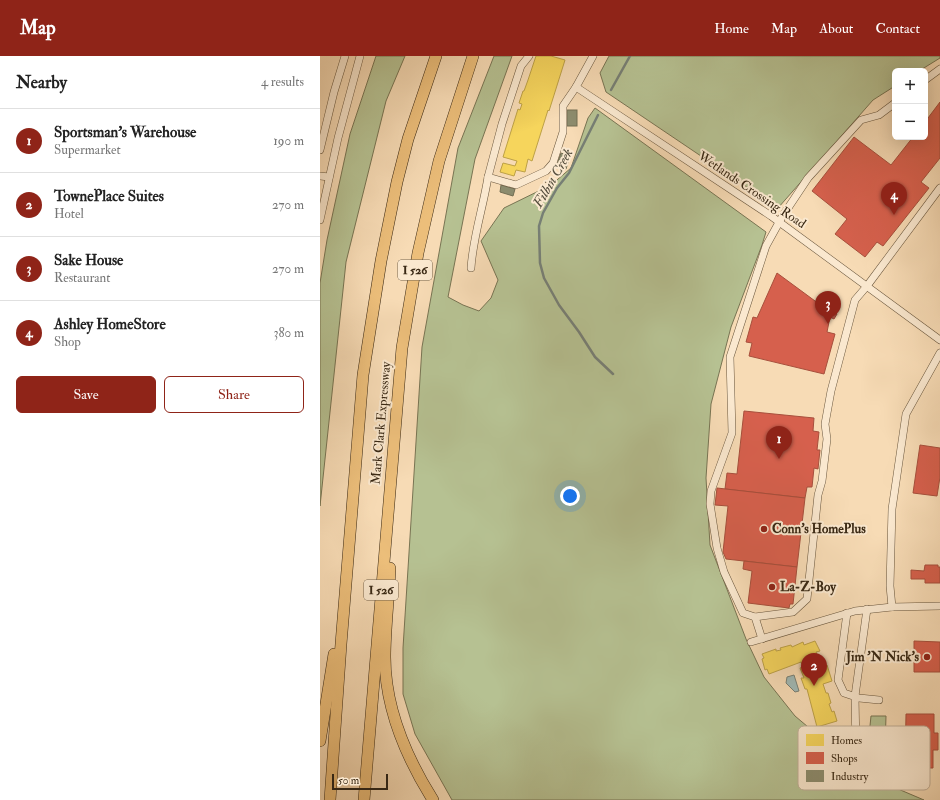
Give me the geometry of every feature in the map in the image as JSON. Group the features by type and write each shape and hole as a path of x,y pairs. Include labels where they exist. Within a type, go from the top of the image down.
{"highway":[{"name":"Mark Clark Expressway","path":"330,800 363,375 384,246 397,182 408,139 436,56"},
{"name":"Mark Clark Expressway","path":"364,800 402,348 409,302 428,206 439,161 473,56"},
{"path":"399,380 385,658 387,683 395,722 401,739 433,800"},
{"path":"320,741 336,643 352,508"}],"street":[{"path":"320,150 334,92 345,56"},
{"path":"320,220 338,138 360,56"},
{"path":"471,268 472,250 476,229 502,124 521,66 529,56"},
{"path":"488,177 516,185 546,171 553,163 563,132 562,106 576,87 593,56"},
{"path":"928,78 940,68"},
{"name":"Wetlands Crossing Road","path":"576,87 779,222 940,340"},
{"path":"894,104 879,115 861,120 808,178 779,222 766,246 730,357 732,433 725,456 711,491 710,504 717,548 724,572 742,613 755,617 793,612 807,599 818,495 822,481 827,443 825,424 855,300 940,188"},
{"path":"320,176 329,177"},
{"path":"892,607 890,570 892,509 906,414 940,353"},
{"path":"751,642 847,613 867,609 940,606"},
{"path":"856,726 855,696 867,609"},
{"path":"847,613 838,680 844,693 879,700"},
{"path":"755,617 762,639"}],"green space":[{"path":"376,56 405,56 386,101 346,262 320,506 320,283 327,240 350,134"},
{"path":"494,56 512,56 475,159 448,297 479,311 491,298 498,280 481,241 504,208 551,185 571,168 588,118 595,108 766,232 731,327 711,404 706,478 710,545 746,639 764,677 795,716 807,726 798,726 798,790 900,790 924,800 452,800 415,734 403,694 403,648 422,347 458,148"},
{"path":"609,56 940,56 940,58 924,68 892,68 892,88 873,100 778,208 606,92 600,73"},
{"path":"871,716 886,716 886,726 870,726"}],"water":[{"path":"794,675 799,691 795,692 786,683 787,677"}],"building: Homes":[{"path":"536,56 551,56 565,60 532,161 528,159 525,172 516,170 514,176 500,172 503,163 515,166 517,161 503,157 518,109 520,110 522,104 519,103"},
{"path":"815,641 820,651 816,652 820,662 821,661 823,666 827,665 832,681 823,684 826,693 828,693 831,703 829,704 832,712 834,711 837,721 817,726 807,689 805,689 801,678 804,678 800,668 803,667 801,662 769,674 767,669 765,670 762,659 764,658 762,654 776,649 776,651 781,650 780,648 791,645 792,647 803,642 804,645"}],"building: Shops":[{"path":"940,102 940,158 921,182 929,188 883,246 877,242 865,257 835,234 847,219 812,191 854,137 891,165 911,140 928,140 928,118"},
{"path":"777,273 830,312 832,309 837,314 834,319 830,317 827,332 835,334 824,374 749,356 752,343 746,342 753,317 757,318"},
{"path":"744,411 814,418 813,431 819,432 817,450 820,450 818,469 814,468 812,487 807,487 805,498 725,489 727,473 737,474"},
{"path":"920,445 940,448 940,477 937,496 913,493"},
{"name":"Conn's HomePlus","path":"717,488 805,498 797,567 726,559 723,552 728,506 715,505"},
{"name":"La-Z-Boy","path":"744,561 797,567 793,604 790,604 789,608 748,603 752,571 743,569"},
{"path":"925,565 938,565 938,567 940,567 940,583 925,583 925,579 911,579 911,570 924,571"},
{"name":"Jim 'N Nick's","path":"914,641 940,642 940,672 914,672"},
{"path":"906,714 934,714 934,733 938,733 938,750 933,750 933,768 930,768 930,726 906,726"}],"building: Industry":[{"path":"567,110 577,110 577,126 567,126"},
{"path":"561,153 570,156 566,169 556,167"},
{"path":"501,185 515,189 513,196 500,192"}],"waterway":[{"name":"Filbin Creek","path":"611,90 630,56"},
{"name":"Filbin Creek","path":"598,115 569,173 557,188 543,213 539,226 540,263 544,278 559,305 595,357 613,374"}],"place":[{"name":"Ashley HomeStore","path":"894,215"},
{"name":"Sake House","path":"828,324"},
{"name":"Sportsman's Warehouse","path":"779,459"},
{"name":"Conn's HomePlus","path":"764,529"},
{"name":"La-Z-Boy","path":"772,587"},
{"name":"Jim 'N Nick's","path":"927,657"},
{"name":"TownePlace Suites","path":"814,686"}]}
